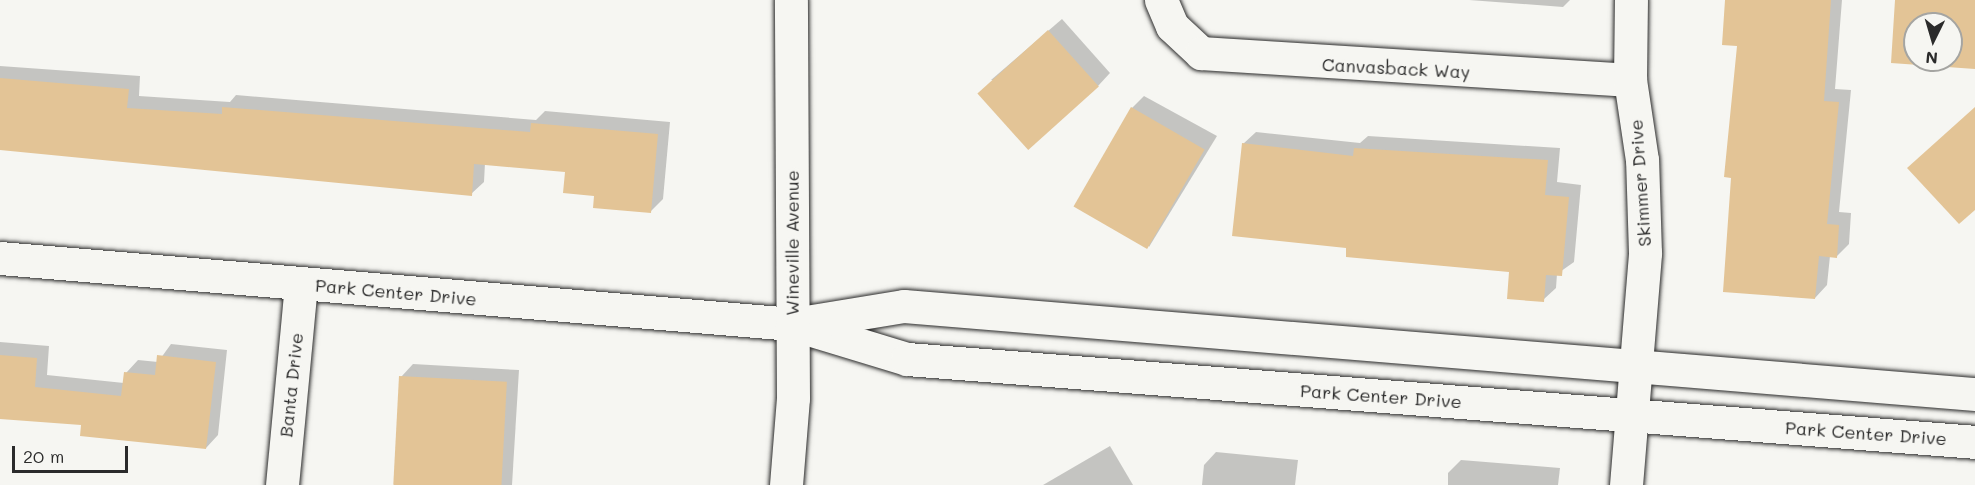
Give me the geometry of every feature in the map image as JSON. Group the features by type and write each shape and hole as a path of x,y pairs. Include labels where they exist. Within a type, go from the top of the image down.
{"street":[{"name":"Wineville Avenue","path":"786,485 792,324 791,0"},
{"name":"Skimmer Drive","path":"1626,485 1645,209 1630,80 1631,0"},
{"name":"Canvasback Way","path":"1167,13 1201,53 1244,59 1630,80"},
{"name":"Park Center Drive","path":"0,258 792,324 907,359 1975,442"},
{"name":"Banta Drive","path":"282,485 301,284"},
{"name":"Park Center Drive","path":"792,324 904,306 1975,394"}],"building":[{"path":"1725,0 1831,0 1824,101 1839,102 1827,224 1839,225 1837,258 1819,256 1815,299 1723,292 1731,178 1724,177 1737,46 1722,45"},
{"path":"1895,0 1975,0 1975,69 1963,68 1963,12 1903,12 1903,64 1891,63"},
{"path":"1048,30 1099,86 1028,150 977,94"},
{"path":"0,78 129,89 127,108 222,114 222,107 530,132 531,123 658,134 651,213 593,208 594,196 563,193 565,172 474,164 472,196 0,150"},
{"path":"1131,107 1205,150 1147,249 1074,207"},
{"path":"1975,107 1975,210 1959,224 1907,168"},
{"path":"1242,143 1353,156 1354,148 1548,160 1545,195 1569,197 1562,276 1546,275 1544,302 1507,299 1509,272 1346,257 1346,248 1232,236"},
{"path":"0,355 37,358 35,387 121,396 124,372 155,375 157,355 216,362 206,449 80,436 81,425 0,419"},
{"path":"399,376 507,382 501,485 393,485"}]}
